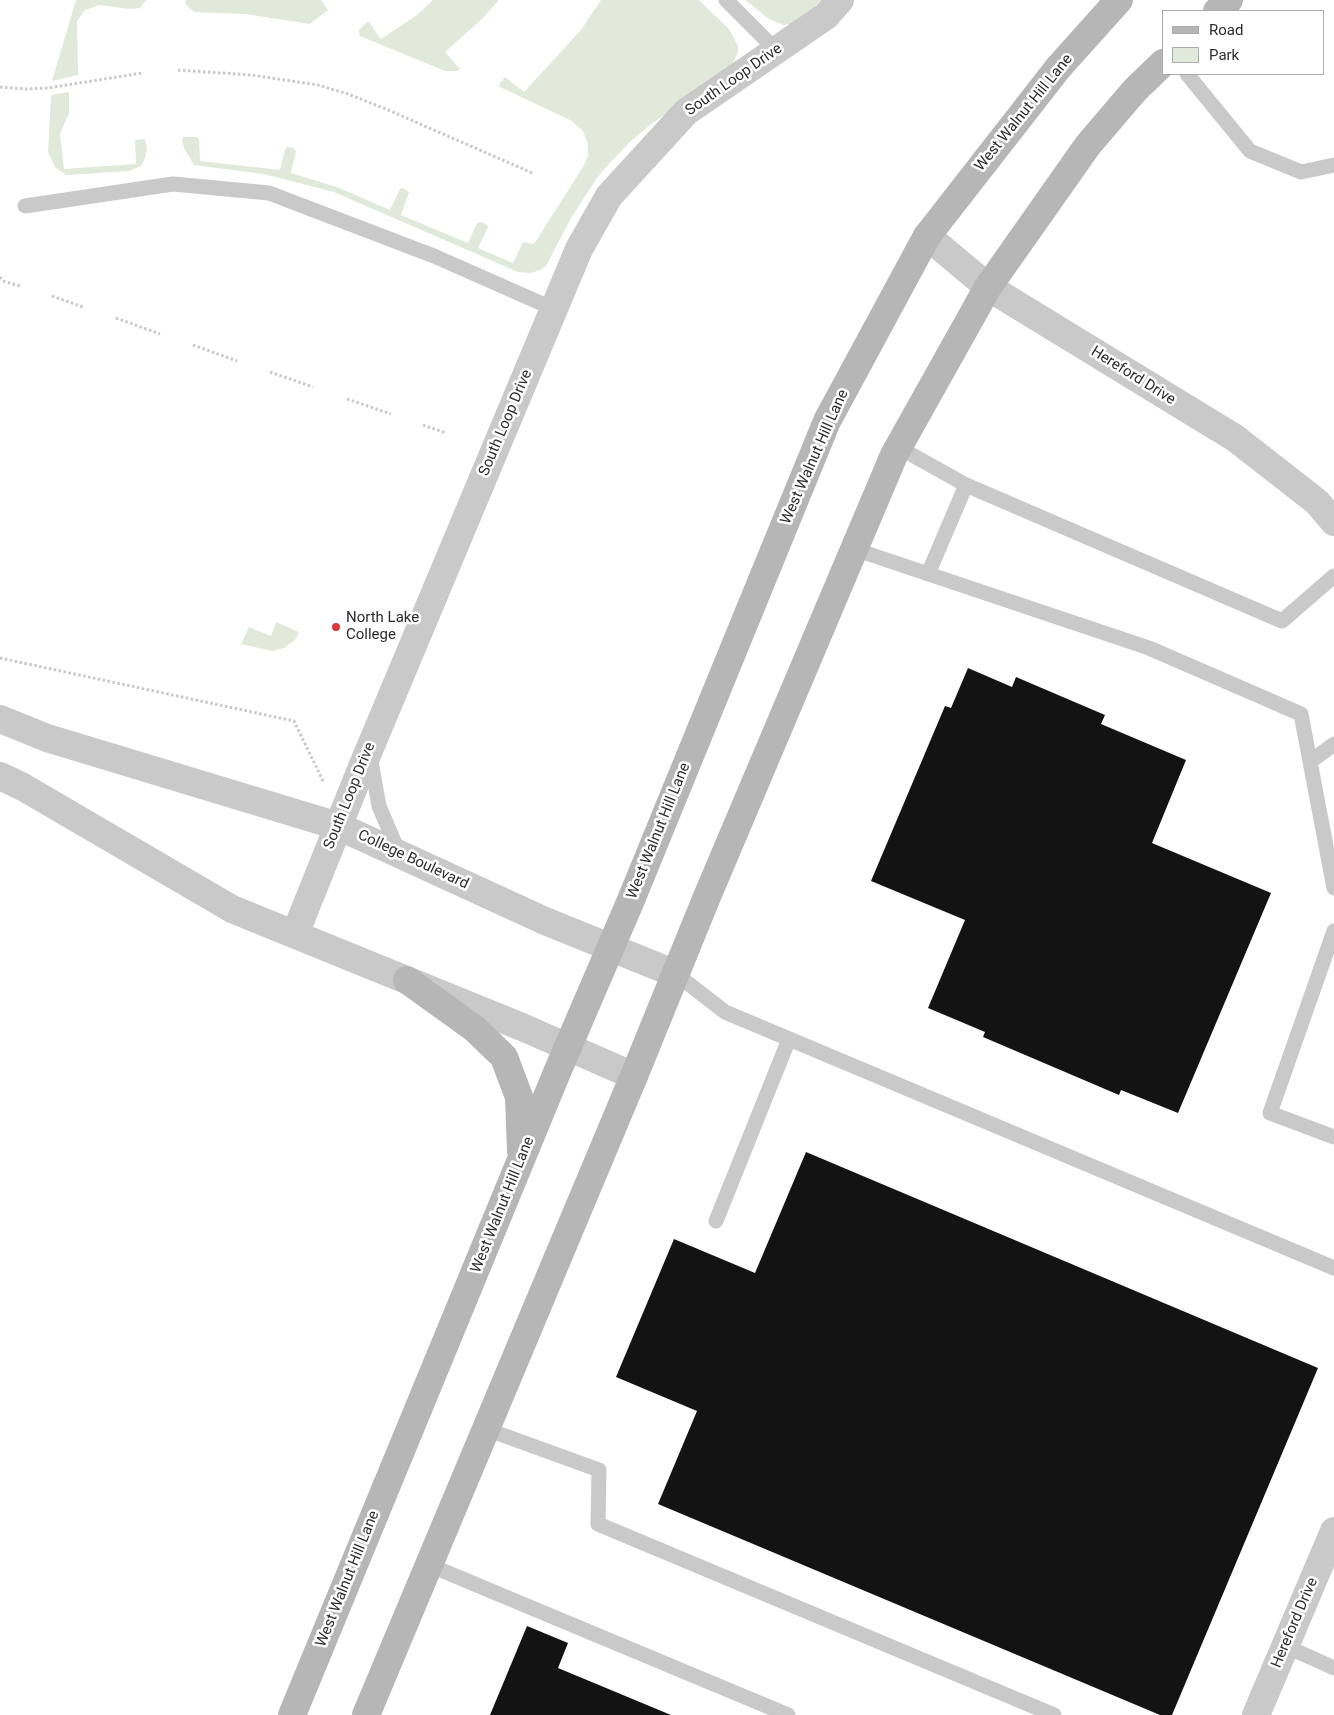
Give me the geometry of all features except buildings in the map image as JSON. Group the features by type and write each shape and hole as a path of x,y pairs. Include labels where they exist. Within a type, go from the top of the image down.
{"main road":[{"name":"West Walnut Hill Lane","path":"292,1715 828,422 928,236 1058,68 1119,0"},
{"path":"1218,10 1229,0"},
{"path":"366,1715 634,1076 706,899 898,448 988,287 1088,145 1135,90 1162,64"},
{"path":"407,980 475,1030 504,1057 519,1097 521,1160"}],"street":[{"name":"South Loop Drive","path":"296,934 369,750 579,249 609,196 686,112 826,16 840,0"},
{"name":"Hereford Drive","path":"928,236 988,287 1235,438 1316,502 1334,522"},
{"name":"College Boulevard","path":"0,719 47,738 338,826 545,921 676,974"},
{"path":"0,776 232,909 407,980 634,1076"},
{"name":"Hereford Drive","path":"1256,1715 1334,1531"}],"lane":[{"path":"726,0 776,50"},
{"path":"1188,75 1250,151 1301,172 1334,165"},
{"path":"25,206 173,184 269,193 434,256 554,309"},
{"path":"898,448 966,485 1282,622 1334,576"},
{"path":"928,574 966,485"},
{"path":"854,549 1150,648 1301,714 1310,762 1330,844 1334,888"},
{"path":"1310,762 1334,744"},
{"path":"369,750 379,806 400,854"},
{"path":"1334,931 1270,1113 1334,1137"},
{"path":"676,974 725,1012 1334,1268"},
{"path":"716,1222 789,1039"},
{"path":"486,1429 599,1470 598,1524 1054,1715"},
{"path":"429,1565 788,1715"},
{"path":"1285,1646 1334,1668"}],"path":[{"path":"178,70 251,75 318,85 386,109 532,173"},
{"path":"0,87 48,88 142,73"},
{"path":"0,277 3,281 20,286"},
{"path":"52,296 83,307"},
{"path":"116,318 160,334"},
{"path":"193,345 237,360"},
{"path":"270,372 313,387"},
{"path":"347,398 391,414"},
{"path":"423,425 446,433"},
{"path":"0,658 294,721 325,785"}],"green space":[{"path":"76,0 146,0 140,8 131,9 99,5 85,10 77,21 78,75 52,81"},
{"path":"186,0 321,0 328,10 310,24 245,14 195,12 185,3"},
{"path":"433,0 499,0 482,19 445,52 460,69 457,71 445,71 360,36 359,30 368,21 381,39 417,15"},
{"path":"601,0 699,0 729,29 738,46 738,52 730,69 650,125 631,141 607,166 571,218 546,266 540,270 531,273 518,272 334,192 264,174 194,165 184,148 183,137 197,137 199,139 200,161 280,170 285,150 287,147 293,148 296,151 291,173 337,187 390,210 400,189 403,188 409,192 401,215 468,243 477,223 486,224 488,227 478,248 513,263 523,242 534,244 583,167 588,156 588,144 583,131 572,121 498,86 505,77 524,92 581,30"},
{"path":"745,0 821,0 803,20 783,25 769,19"},
{"path":"69,92 69,113 60,134 64,169 136,164 135,140 145,139 147,150 141,166 129,171 66,175 55,167 48,152 51,95"},
{"path":"276,622 299,632 295,640 284,648 272,651 241,644 249,627 271,636"}],"place":[{"name":"North Lake College","path":"336,627"}]}
